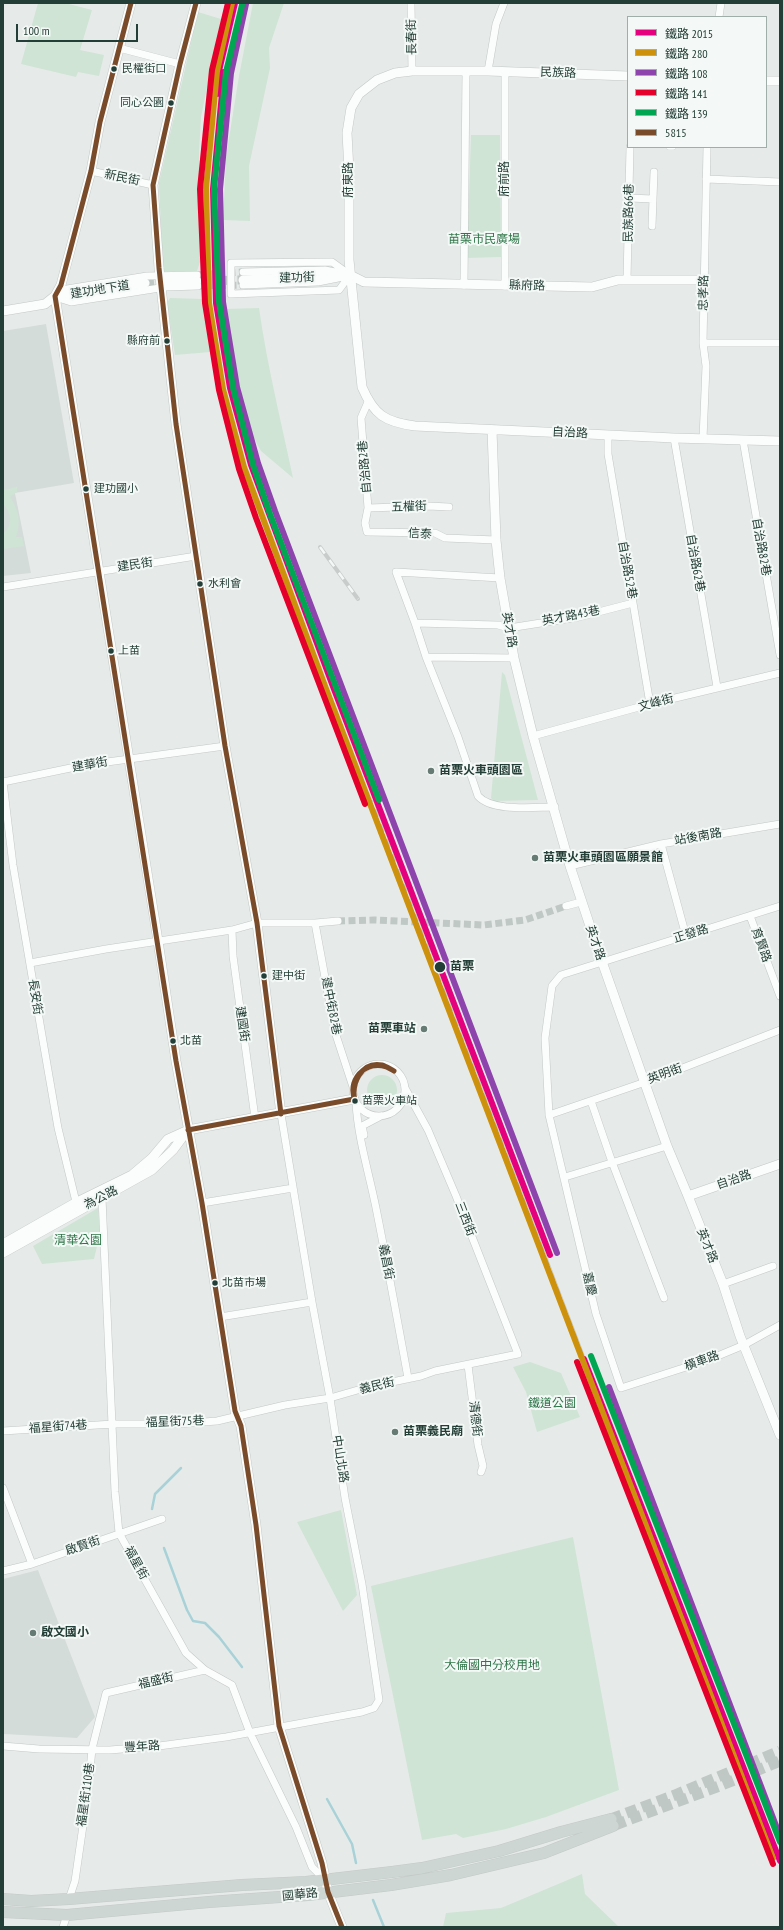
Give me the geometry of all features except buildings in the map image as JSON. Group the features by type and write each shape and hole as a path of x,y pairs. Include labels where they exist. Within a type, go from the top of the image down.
{"main road":[{"name":"國華路","path":"3,1899 31,1901 325,1880 422,1868 612,1822 544,1853 451,1875 391,1885 308,1895 67,1915 3,1912"},
{"path":"67,1915 69,1898"}],"street":[{"path":"131,3 118,48 99,128 91,171 61,286 55,296 176,1061 202,1203 237,1417 241,1426 256,1525 279,1726 322,1863 328,1892 342,1927"},
{"path":"196,3 180,64 153,185 175,416 225,746 257,923 281,1114"},
{"name":"長春街","path":"411,3 412,71"},
{"path":"488,71 496,24 504,3"},
{"path":"719,16 721,3"},
{"path":"118,48 180,64"},
{"name":"府東路","path":"368,402 362,387 350,275 347,134 351,108 359,94 377,80 395,73 412,71 488,71"},
{"path":"464,284 466,71"},
{"name":"民族路","path":"488,71 627,76"},
{"name":"府前路","path":"505,72 505,286"},
{"path":"767,81 780,81"},
{"name":"民族路66巷","path":"627,280 630,148"},
{"name":"忠孝路","path":"703,439 706,366 703,343 707,148"},
{"name":"新民街","path":"91,171 153,185"},
{"path":"652,226 654,172"},
{"path":"706,178 780,182"},
{"path":"629,198 653,199"},
{"path":"332,262 350,275 339,290 231,294 231,263 332,262"},
{"name":"縣府路","path":"350,275 364,282 505,286 592,287 618,280 704,280"},
{"name":"建功街","path":"243,279 350,275"},
{"path":"3,311 45,304 67,289 162,281 197,280"},
{"path":"55,296 71,302 162,281"},
{"name":"建功地下道","path":"55,296 144,283"},
{"path":"703,343 780,344"},
{"name":"自治路","path":"368,402 379,415 394,423 415,426 674,438 780,441"},
{"name":"自治路2巷","path":"367,532 365,523 368,508 361,418 368,402"},
{"name":"英才路","path":"492,430 496,540 500,578 514,658 533,736 555,807 570,866 602,963 667,1146 723,1284 740,1336 780,1434"},
{"name":"自治路52巷","path":"608,435 608,454 650,704"},
{"name":"自治路62巷","path":"674,438 717,687"},
{"name":"自治路82巷","path":"743,440 780,654"},
{"name":"五權街","path":"368,508 428,506 449,507"},
{"name":"信泰","path":"367,532 435,533 445,538 496,540"},
{"name":"建民街","path":"3,587 196,556"},
{"path":"500,578 396,572 426,657 458,737 478,796 481,800 493,806 555,807"},
{"name":"英才路43巷","path":"509,628 579,617 633,603"},
{"path":"415,623 498,625 509,628"},
{"path":"426,657 514,658"},
{"name":"文峰街","path":"533,736 650,704 780,673"},
{"name":"建華街","path":"3,782 85,765 225,746"},
{"name":"長安街","path":"3,782 8,812 13,865 58,1128 77,1206"},
{"name":"站後南路","path":"570,866 622,852 661,844 780,824"},
{"path":"661,844 686,936"},
{"path":"566,906 581,902"},
{"name":"正發路","path":"549,1115 545,1038 552,986 561,975 780,906"},
{"name":"育賢路","path":"750,916 780,996"},
{"path":"30,963 232,930 257,923 315,923 338,921"},
{"name":"建中街82巷","path":"315,923 335,1032 353,1088"},
{"name":"建國街","path":"232,930 233,956 255,1118"},
{"name":"英明街","path":"549,1115 645,1082 780,1030"},
{"path":"382,1064 397,1072 403,1079 405,1088 404,1096 396,1110 362,1126 364,1137 362,1146 357,1122 353,1088 360,1073 374,1065 382,1064"},
{"name":"三西街","path":"405,1088 428,1130 456,1196 518,1354"},
{"path":"188,1130 355,1101"},
{"path":"355,1101 366,1113 381,1116"},
{"path":"591,1101 612,1162 664,1298"},
{"name":"中山北路","path":"279,1726 362,1712 374,1708 379,1700 363,1591 312,1302 281,1114"},
{"name":"嘉慶","path":"549,1115 565,1177 596,1314 621,1388"},
{"name":"為公路","path":"3,1244 152,1170 173,1150 188,1130"},
{"name":"義昌街","path":"362,1146 377,1211 408,1378"},
{"path":"565,1177 667,1146"},
{"name":"自治路","path":"688,1196 780,1164"},
{"path":"202,1203 293,1188"},
{"name":"福星街","path":"101,1195 113,1424 115,1492 119,1533 186,1653 205,1670 232,1685 250,1733 296,1827 312,1867 325,1880"},
{"name":"為公路","path":"3,1253 77,1206"},
{"path":"723,1284 773,1266"},
{"path":"220,1317 312,1302"},
{"name":"橫車路","path":"621,1388 708,1360 744,1345 780,1325"},
{"name":"義民街","path":"237,1417 286,1405 330,1398 435,1371 518,1354"},
{"name":"清德街","path":"468,1365 478,1445 484,1466 482,1472"},
{"name":"福星街75巷","path":"113,1424 177,1424 217,1421 237,1417"},
{"name":"福星街74巷","path":"3,1431 113,1424"},
{"path":"3,1488 32,1564"},
{"name":"啟賢街","path":"3,1572 32,1564 162,1518"},
{"name":"福盛街","path":"106,1693 205,1670"},
{"name":"福星街110巷","path":"69,1898 75,1881 88,1791 92,1749 106,1693"},
{"name":"豐年路","path":"3,1746 39,1749 92,1749 159,1746 250,1733 279,1726"},
{"path":"63,1927 67,1915"}],"shaded area":[{"name":"建功國小","path":"46,324 74,483 15,493 31,573 3,576 3,331"},
{"name":"啟文國小","path":"38,1570 95,1717 77,1738 3,1734 3,1579"}],"green space":[{"path":"38,3 65,3 92,10 80,50 104,55 99,76 78,72 76,77 21,64"},
{"path":"253,3 284,3 269,48 270,68 249,166 250,221 223,220 226,157"},
{"name":"同心公園","path":"198,12 221,19 201,117 199,153 200,262 197,271 163,271 159,183"},
{"name":"苗栗市民廣場","path":"471,135 500,135 501,257 467,258"},
{"path":"170,298 203,299 210,352 175,355 167,303"},
{"path":"259,308 270,372 293,478 261,451 245,422 225,309"},
{"path":"17,487 17,492 10,497 17,512 19,521 16,537 22,537 24,546 3,549 3,534 10,523 10,515 3,504 3,490"},
{"path":"502,672 505,675 538,800 494,801 491,798"},
{"path":"382,1075 392,1080 397,1090 392,1100 382,1105 372,1100 367,1090 372,1080"},
{"name":"清華公園","path":"98,1208 100,1234 94,1259 42,1264 33,1246"},
{"name":"鐵道公園","path":"530,1362 561,1373 580,1417 537,1432 526,1392 513,1367"},
{"path":"341,1510 357,1595 343,1611 297,1522"},
{"name":"大倫國中分校用地","path":"573,1537 619,1790 546,1817 506,1829 463,1838 456,1834 422,1840 371,1586"},
{"path":"582,1874 585,1894 619,1927 443,1927 446,1913 501,1908"}],"waterway":[{"path":"152,1509 155,1494 181,1468"},
{"path":"164,1548 187,1610 193,1621 205,1623 219,1637 242,1667"},
{"path":"327,1799 352,1844 356,1863"},
{"path":"373,1900 384,1927"}],"tunnel":[{"path":"197,275 243,272"},
{"path":"197,281 243,280"},
{"path":"145,283 166,281"},
{"path":"198,286 243,285"},
{"path":"338,921 374,920 484,925 525,920 566,906"},
{"path":"611,1819 675,1795 780,1751"},
{"path":"615,1825 722,1785 780,1761"}],"railway":[{"path":"320,547 358,599"},
{"path":"372,802 584,1359"}],"rail line":[{"name":"141","path":"228,3 212,70 200,189 205,303 219,390 239,469 256,518 365,804"},
{"name":"280","path":"232,3 217,71 206,188 209,303 223,389 244,467 325,686 773,1858"},
{"name":"2015","path":"217,94 219,71 235,3"},
{"name":"108","path":"246,4 231,73 220,189 223,302 237,387 258,463 275,511 557,1253"},
{"name":"139","path":"242,5 226,72 214,189 219,302 233,388 253,465 270,514 379,800"},
{"name":"2015","path":"224,72 213,189 216,303 230,388 251,465 332,684 550,1255"},
{"name":"139","path":"591,1356 780,1842"},
{"name":"2015","path":"584,1359 780,1861"},
{"name":"141","path":"577,1362 773,1864"},
{"name":"108","path":"609,1387 780,1836"}],"transit line":[{"name":"5815","path":"131,3 100,122 91,171 61,285 55,296 176,1061 202,1203 235,1411 241,1426 256,1525 279,1726 322,1863 328,1892 342,1927"},
{"name":"5815","path":"196,3 180,64 153,185 159,268 176,424 225,746 257,923 281,1114"},
{"name":"5815","path":"355,1101 354,1094 356,1081 363,1070 375,1065 384,1065 394,1071"},
{"name":"5815","path":"355,1101 353,1092 354,1084 357,1076 362,1071 377,1065 394,1071"},
{"name":"5815","path":"188,1130 354,1099"}],"place":[{"name":"民權街口","path":"114,69"},
{"name":"同心公園","path":"171,103"},
{"name":"縣府前","path":"167,341"},
{"name":"建功國小","path":"86,489"},
{"name":"水利會","path":"200,584"},
{"name":"上苗","path":"111,651"},
{"name":"苗栗火車頭園區","path":"431,771"},
{"name":"苗栗火車頭園區願景館","path":"535,858"},
{"name":"苗栗","path":"440,967"},
{"name":"建中街","path":"264,976"},
{"name":"苗栗車站","path":"424,1029"},
{"name":"北苗","path":"173,1041"},
{"name":"苗栗火車站","path":"355,1101"},
{"name":"北苗市場","path":"215,1283"},
{"name":"苗栗義民廟","path":"395,1432"},
{"name":"啟文國小","path":"33,1633"}]}
